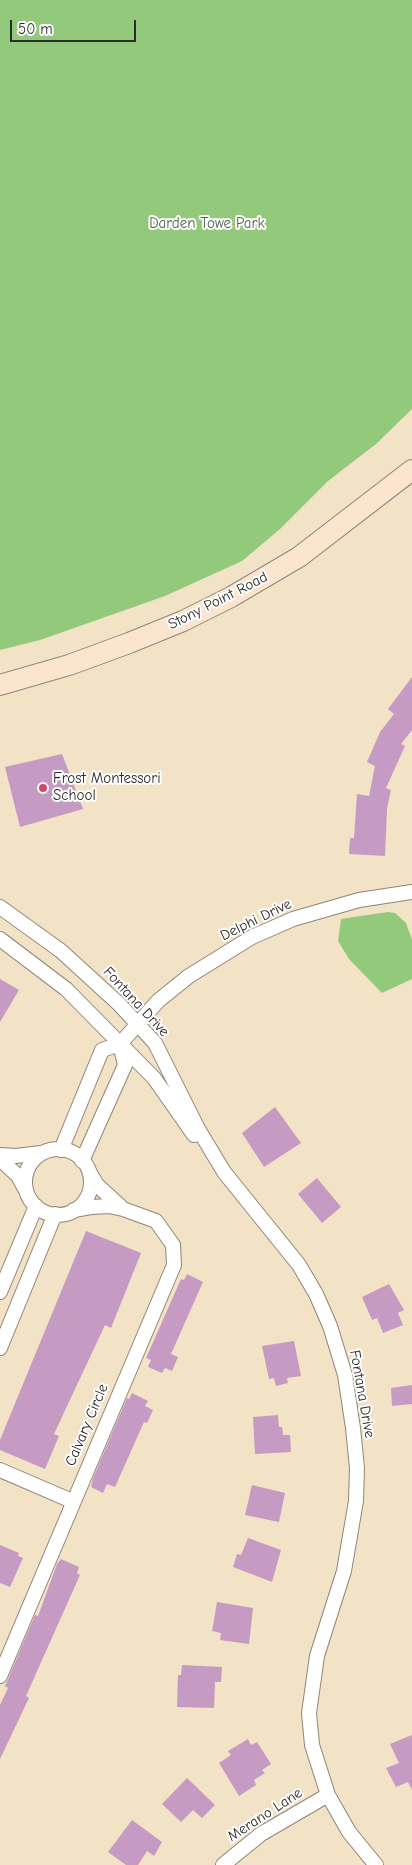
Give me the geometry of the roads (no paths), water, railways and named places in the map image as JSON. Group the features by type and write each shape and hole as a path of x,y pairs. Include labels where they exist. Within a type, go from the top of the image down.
{"main road":[{"name":"Stony Point Road","path":"0,685 69,665 129,643 183,621 231,596 299,557 412,470"}],"street":[{"name":"Delphi Drive","path":"61,1150 102,1050 120,1044 172,988 252,937 293,919 333,906 379,896 412,892"},
{"name":"Fontana Drive","path":"0,907 61,951 156,1044 197,1127 224,1172 299,1265 316,1294 330,1326 345,1375 357,1468 356,1501 344,1572 316,1656 308,1713 312,1745 328,1795 349,1832 376,1865"},
{"path":"0,939 66,989 154,1078 206,1152 224,1172"},
{"path":"85,1166 125,1064 120,1044"},
{"path":"0,1155 16,1156 61,1150 70,1151 85,1166 90,1186 87,1196 74,1210 62,1215 46,1212 36,1206 18,1176 0,1159"},
{"path":"26,1190 26,1172 31,1163 45,1152"},
{"name":"Calvary Circle","path":"85,1166 98,1185 123,1209"},
{"path":"0,1292 36,1206"},
{"name":"Calvary Circle","path":"0,1676 72,1501 174,1265 173,1245 156,1221 123,1209 91,1206 74,1210"},
{"path":"0,1348 56,1214"},
{"path":"0,1470 72,1501"},
{"name":"Merano Lane","path":"223,1865 261,1834 328,1795"}],"place":[{"name":"Frost Montessori School","path":"43,788"}],"park label":[{"name":"Darden Towe Park","path":"207,224"}]}
